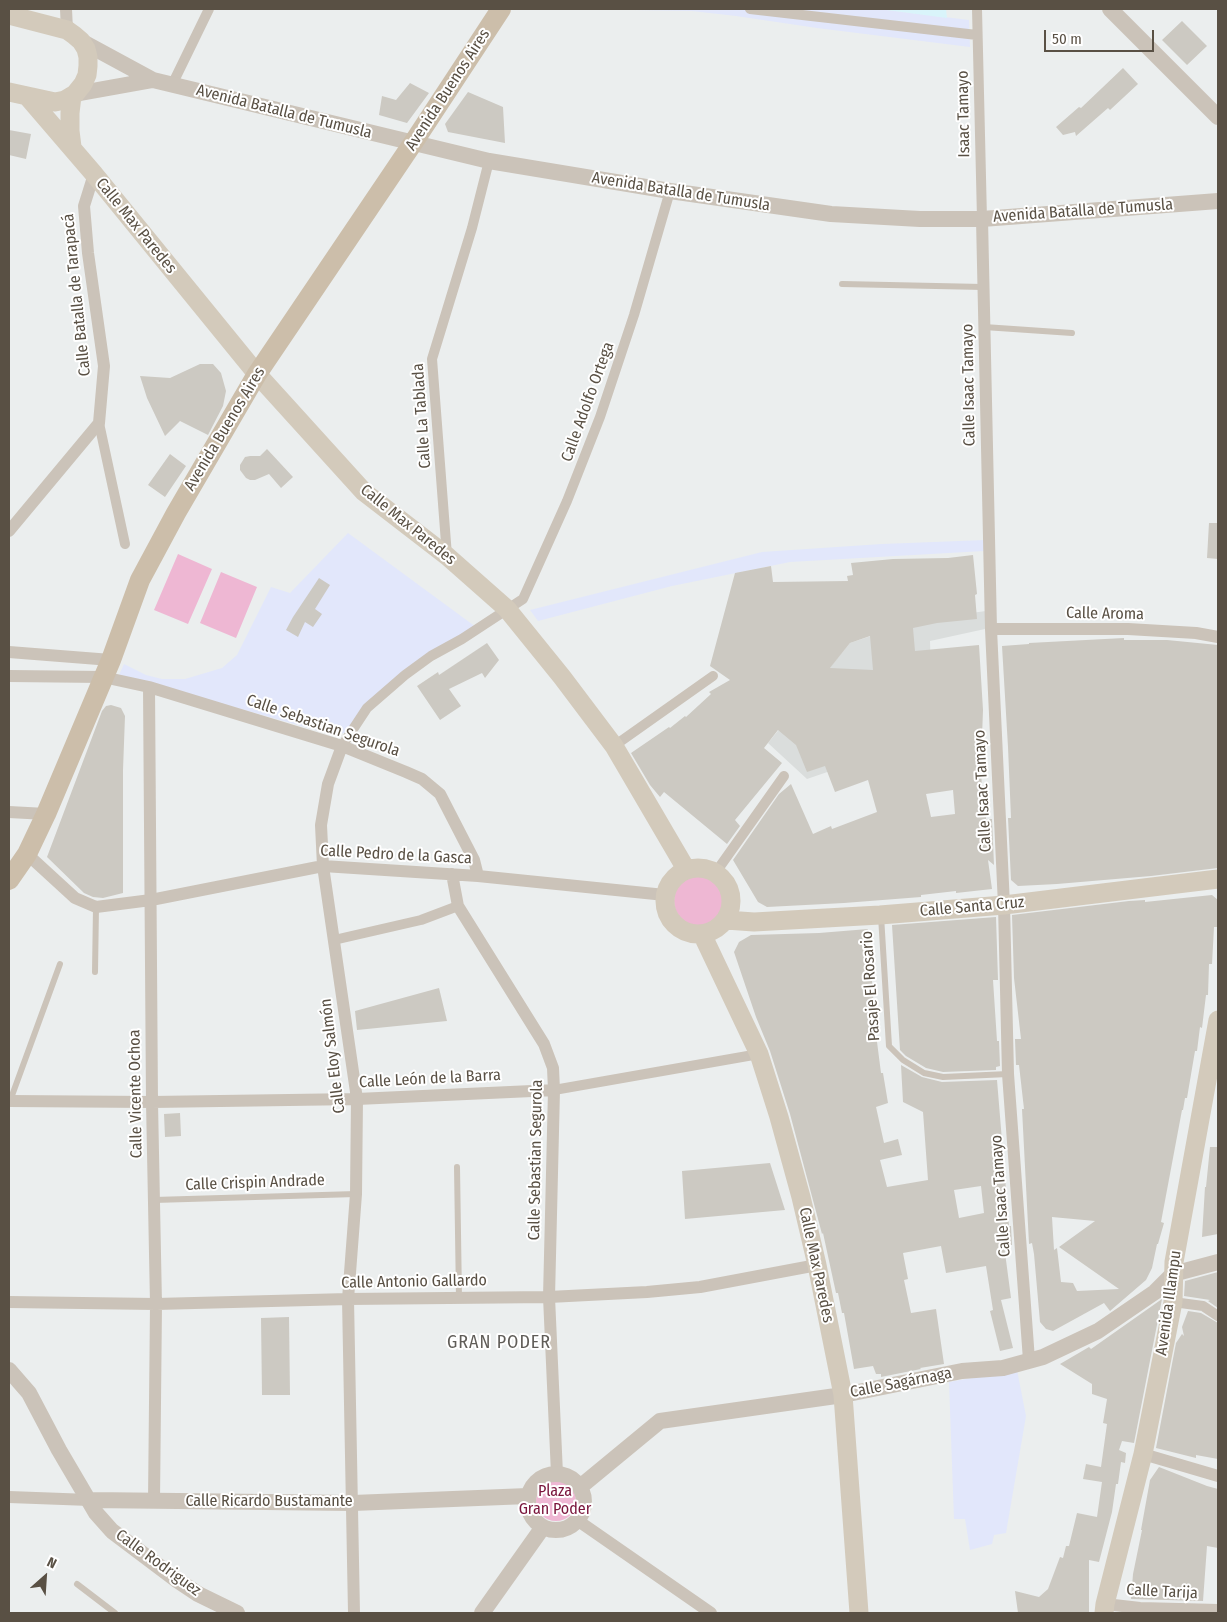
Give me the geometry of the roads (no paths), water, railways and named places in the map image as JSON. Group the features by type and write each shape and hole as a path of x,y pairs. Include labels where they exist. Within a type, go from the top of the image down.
{"main road":[{"name":"Avenida Buenos Aires","path":"9,880 27,854 46,814 107,668 140,580 176,513 257,374 501,9"},
{"path":"9,15 74,36 88,57 88,66 83,84 74,95 65,100 55,102 9,92"},
{"path":"72,147 70,113 74,95"},
{"name":"Calle Max Paredes","path":"28,96 72,147 257,374 364,492 447,556 507,609 614,746 686,870"},
{"path":"701,868 716,872 725,882 731,894 731,907 726,920 719,927 702,934 685,931 671,920 667,912 665,895 669,884 676,875 686,870 701,868"},
{"name":"Calle Santa Cruz","path":"726,920 754,922 880,915 1004,904 1218,879"},
{"name":"Calle Max Paredes","path":"702,934 759,1054 796,1179 817,1265 843,1395 859,1613"},
{"name":"Avenida Illampu","path":"1104,1608 1143,1454 1173,1302 1173,1274 1218,1020"}],"street":[{"path":"66,9 74,36"},
{"path":"172,85 209,9"},
{"path":"750,9 977,35"},
{"name":"Isaac Tamayo","path":"977,9 982,219"},
{"path":"1110,9 1218,118"},
{"name":"Avenida Batalla de Tumusla","path":"74,36 153,80 172,85 489,161 670,191 831,214 920,220 982,219 1218,201"},
{"name":"Avenida Batalla de Tumusla","path":"74,95 153,80"},
{"name":"Calle La Tablada","path":"447,556 432,359 472,228 489,161"},
{"name":"Calle Batalla de Tarapacá","path":"94,174 84,206 88,253 104,366 99,423"},
{"name":"Calle Adolfo Ortega","path":"507,609 523,599 567,501 600,417 634,315 670,191"},
{"name":"Calle Isaac Tamayo","path":"982,219 992,630 1004,904 1008,1074 1030,1360"},
{"path":"9,531 99,423"},
{"path":"99,423 124,544"},
{"name":"Calle Eloy Salmón","path":"354,1613 348,1299 356,1194 357,1099 323,866 321,825 328,784 342,746 367,708 404,675 507,609"},
{"name":"Calle Aroma","path":"992,630 1128,629 1196,633 1218,637"},
{"path":"9,652 107,668"},
{"path":"9,676 107,668"},
{"name":"Calle Sebastian Segurola","path":"107,668 149,687 342,746 422,779 440,794 474,860 478,876"},
{"path":"614,746 713,676"},
{"name":"Calle Vicente Ochoa","path":"149,687 152,1102 156,1304 154,1501"},
{"path":"716,872 784,776"},
{"path":"9,812 46,814"},
{"path":"27,854 75,898 96,907"},
{"name":"Calle Pedro de la Gasca","path":"96,907 150,900 323,866 478,876 665,895"},
{"name":"Calle Sebastian Segurola","path":"452,874 458,906 544,1044 553,1068 549,1297 557,1474"},
{"path":"334,940 421,920 458,906"},
{"name":"Calle León de la Barra","path":"9,1101 152,1102 357,1099 554,1090 759,1054"},
{"path":"1173,1274 1218,1262"},
{"name":"Calle Antonio Gallardo","path":"9,1302 156,1304 348,1299 549,1297 700,1287 817,1265"},
{"name":"Calle Sagárnaga","path":"580,1487 660,1421 843,1395 962,1371 1003,1368 1043,1357 1098,1331 1155,1292 1173,1274"},
{"path":"1173,1302 1203,1306 1218,1316"},
{"name":"Calle Rodriguez","path":"12,1377 29,1393 59,1450 96,1513 112,1531 198,1594 237,1613"},
{"path":"1143,1454 1218,1476"},
{"path":"549,1474 566,1476 574,1480 580,1487 584,1504 582,1512 570,1526 552,1530 543,1527 530,1514 528,1496 531,1489 536,1482 549,1474"},
{"name":"Calle Ricardo Bustamante","path":"9,1497 90,1500 353,1503 528,1496"},
{"path":"577,1520 711,1613"},
{"path":"482,1613 543,1527"},
{"name":"Calle Tarija","path":"1104,1608 1216,1611"}],"lane":[{"path":"842,284 983,287"},
{"path":"984,327 1072,333"},
{"path":"95,972 96,907"},
{"name":"Pasaje El Rosario","path":"880,915 889,1046 903,1060 924,1073 943,1077 1008,1074"},
{"path":"9,1101 60,964"},
{"path":"457,1167 459,1298"},
{"name":"Calle Crispin Andrade","path":"154,1200 356,1194"},
{"path":"77,1584 115,1613"}],"district":[{"name":"GRAN PODER","path":"499,1343"}],"park label":[{"name":"Plaza Gran Poder","path":"555,1501"}]}
